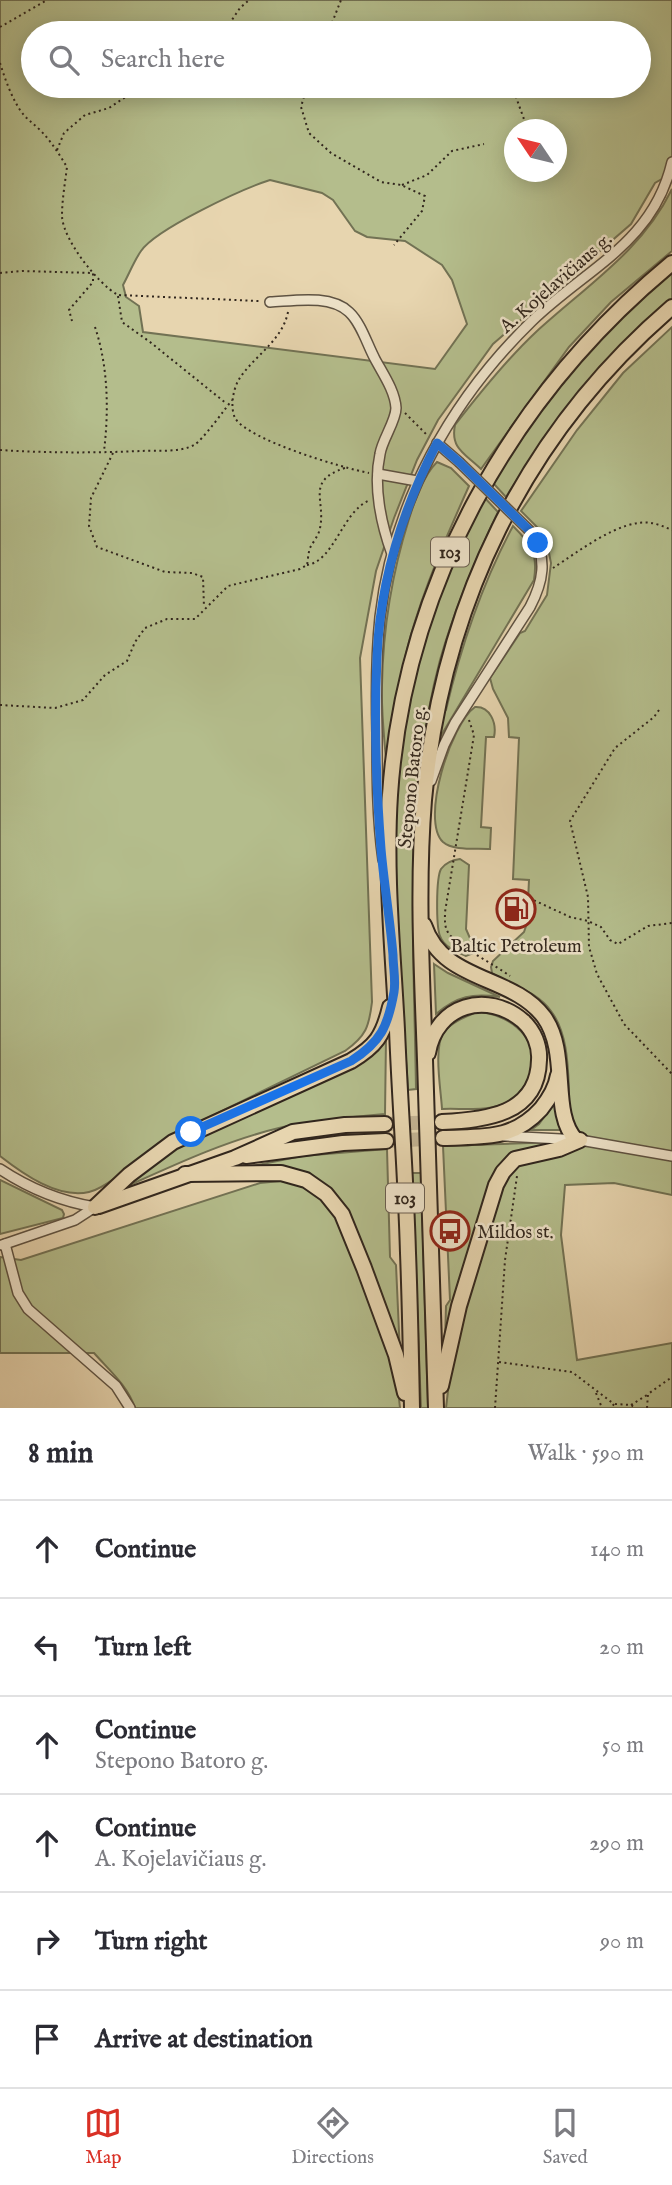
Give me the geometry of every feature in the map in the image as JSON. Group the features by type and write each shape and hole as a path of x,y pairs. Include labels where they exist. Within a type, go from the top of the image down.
{"main road":[{"name":"Stepono Batoro g.","path":"410,1408 408,1251 388,842 394,755 417,644 446,561 496,463 544,393 575,355 610,318 672,263"},
{"name":"Stepono Batoro g.","path":"436,1408 420,909 424,803 433,726 447,663 463,612 501,524 541,456 581,399 616,359 672,307"},
{"path":"420,909 429,938 441,955 521,996 545,1019 553,1034 564,1118 569,1131 578,1140 559,1149 515,1159 496,1185 459,1306 436,1408"},
{"path":"94,1207 129,1175 173,1142 364,1053 379,1039 386,1026 395,989"},
{"path":"425,1072 436,1030 459,1009 474,1005 492,1006 510,1012 525,1023 535,1037 539,1073 520,1103 492,1118 442,1122"},
{"path":"443,1138 494,1136 522,1127 551,1096 559,1066"},
{"path":"94,1207 234,1158 293,1132 345,1125 385,1124"},
{"path":"234,1158 342,1143 386,1141"},
{"path":"185,1174 281,1173 306,1180 326,1194 342,1213 364,1268 396,1355 410,1408"}],"street":[{"name":"A. Kojelavičiaus g.","path":"390,912 381,850 376,698 380,615 392,554 403,517 417,481 437,443 482,375 561,295 617,253 639,229 662,192 672,162"},
{"path":"270,302 323,301 337,304 349,312 392,392 396,410 380,454 378,474 378,496 392,554"},
{"path":"424,803 444,745 530,607 542,575 541,552 532,533 437,443"},
{"path":"378,474 417,481"},
{"path":"494,1136 578,1140 672,1156"},
{"path":"0,1169 37,1191 94,1207"},
{"path":"94,1207 75,1220 3,1245 18,1293 28,1309 116,1387 130,1408"}],"path":[{"path":"0,27 47,0"},
{"path":"231,21 249,0"},
{"path":"333,21 341,0"},
{"path":"0,63 20,110 57,151 67,167 62,219 68,237 106,288 118,295 229,298 270,302"},
{"path":"0,77 6,81"},
{"path":"57,151 64,133 85,115 109,108 124,98"},
{"path":"304,98 302,107 309,133 331,153 381,182 401,185 425,196 422,212 394,245"},
{"path":"516,98 524,119"},
{"path":"401,185 427,175 452,151 484,144"},
{"path":"0,273 93,273"},
{"path":"72,321 69,310 93,282 93,273"},
{"path":"118,295 122,322 228,405"},
{"path":"0,450 66,454 175,450 194,446 232,400 238,382 282,329 290,301"},
{"path":"94,327 101,347 108,417 104,452"},
{"path":"232,400 235,417 242,425 274,442 345,468 378,474"},
{"path":"402,410 428,436"},
{"path":"114,452 91,498 89,526 97,547 165,572 192,573 203,577 204,610"},
{"path":"307,565 309,550 320,528 319,492 324,479 332,472 345,468"},
{"path":"0,705 55,708 83,700 105,675 127,661 145,628 167,619 195,619 228,586 314,564 329,550 360,504 378,496"},
{"path":"542,575 594,541 625,526 650,522 672,530"},
{"path":"659,710 615,748 570,821 588,897 589,947 597,974 624,1024 672,1074"},
{"path":"461,714 469,720 474,735 445,912 445,926 460,943 517,980"},
{"path":"529,898 570,917 601,927 610,940 618,944 648,926 672,923"},
{"path":"495,1408 505,1260 512,1200 517,1176 522,1169"},
{"path":"498,1362 572,1372 614,1404 636,1408"},
{"path":"631,1405 672,1377"},
{"path":"596,1392 602,1408"},
{"path":"647,1408 648,1394"},
{"path":"611,1408 614,1404"}],"green space":[{"path":"0,0 672,0 672,177 667,176 655,183 631,224 493,344 438,420 417,460 376,571 360,658 372,1002 365,1030 358,1041 345,1051 166,1138 118,1176 93,1191 65,1192 30,1177 0,1156","holes":["270,180 322,193 333,200 355,231 367,237 405,241 442,265 452,280 467,324 435,369 143,332 139,306 126,297 123,285 141,251 150,242 181,221"]},
{"path":"672,189 672,251 611,302 569,347 481,469 457,446 455,425 525,342 629,249 660,211"},
{"path":"672,271 672,299 624,344 581,391 542,442 506,497 493,483 529,426 597,341"},
{"path":"672,327 672,1195 614,1183 565,1185 561,1235 577,1360 672,1343 672,1408 446,1408 461,1322 503,1183 521,1163 540,1156 574,1151 586,1145 586,1138 576,1130 571,1119 566,1049 556,1019 538,998 492,973 491,967 493,961 524,932 527,923 529,880 513,879 519,738 509,737 508,718 490,678 520,633 525,631 547,595 551,563 548,548 538,528 521,511 577,430 623,373"},
{"path":"437,462 451,468 469,486 437,560 416,618 396,699 386,760 382,685 390,601 403,539 414,504 424,481"},
{"path":"484,497 498,512 466,584 440,660 420,765 413,873 416,1089 408,1090 396,870 400,755 412,691 428,630 446,579"},
{"path":"513,526 532,550 535,563 534,580 439,739 443,712 446,710 458,662 492,570"},
{"path":"475,707 488,712 494,726 494,737 486,737 481,827 491,828 490,849 447,845 437,831 435,814 441,773 448,751 466,717"},
{"path":"460,859 469,865 466,929 476,952 466,956 444,943 438,923 439,874 449,862"},
{"path":"434,964 500,997 466,997 451,1003 436,1014"},
{"path":"477,1012 504,1019 524,1035 533,1057 531,1071 525,1085 515,1097 499,1106 483,1109 442,1109 438,1058 441,1039 451,1025"},
{"path":"386,1038 385,1114 308,1122 262,1132 201,1154 121,1189 161,1156"},
{"path":"556,1101 558,1120 563,1130 531,1130 539,1124"},
{"path":"558,1142 514,1155 445,1342 446,1306 450,1300 443,1146"},
{"path":"387,1149 390,1257 396,1265 400,1354 332,1195 243,1168 302,1156"},
{"path":"412,1173 421,1173 428,1408 421,1408"},
{"path":"0,1180 62,1210 63,1218 0,1234"},
{"path":"291,1180 311,1189 336,1214 382,1330 397,1380 400,1408 135,1408 123,1385 94,1353 0,1353 0,1257 21,1260 260,1183"}],"tunnel":[{"path":"385,1124 438,1122"},
{"path":"386,1141 443,1138"}],"place":[{"name":"Baltic Petroleum","path":"516,909"},
{"name":"Mildos st.","path":"450,1231"}],"route":[{"path":"191,1132 351,1061 371,1048 386,1026 395,989 377,780 376,698 380,615 392,554 403,517 417,481 437,443 532,533 538,543"}]}
